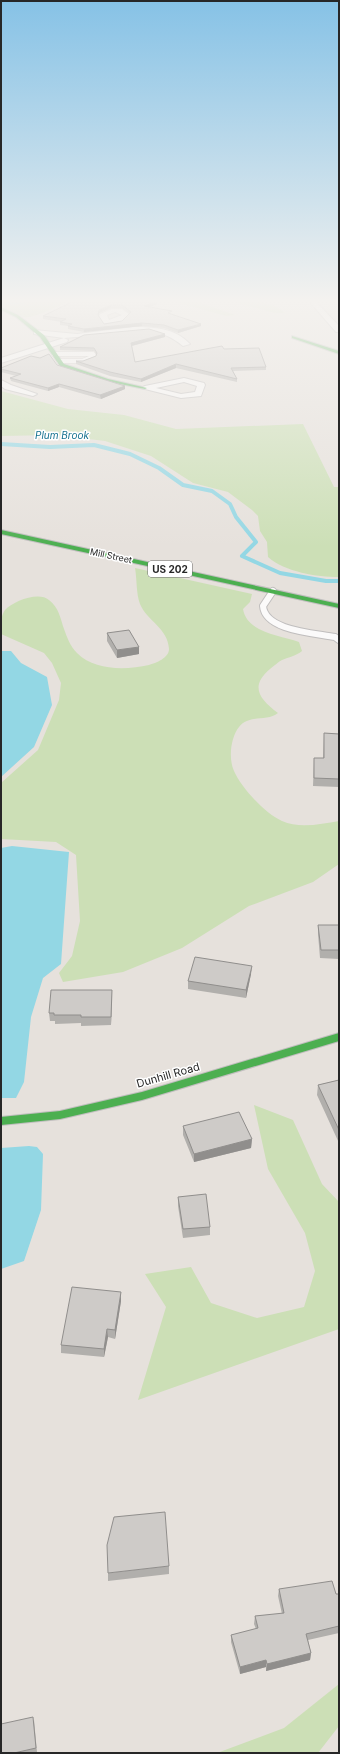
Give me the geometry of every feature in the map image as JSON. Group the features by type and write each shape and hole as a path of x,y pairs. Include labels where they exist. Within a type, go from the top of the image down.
{"street":[{"path":"4,384 8,387 33,394"},
{"path":"125,384 172,395 191,396 198,394 201,385 198,384"},
{"path":"145,388 165,384"},
{"name":"Mill Street","path":"1,532 339,606"},
{"name":"Dunhill Road","path":"1,1121 60,1115 142,1096 339,1037"}],"lane":[{"path":"272,591 263,606 264,614 272,621 288,628 335,637 339,640"}],"green space":[{"path":"1,391 68,409 124,415 176,429 303,424 334,487 339,487 339,577 302,573 275,562 268,557 267,542 260,531 258,516 252,510 228,492 193,483 151,456 105,441 56,435 1,436"},
{"path":"135,568 252,594 250,602 243,609 246,617 251,623 265,632 299,642 302,651 279,662 264,675 260,682 259,692 262,698 278,713 274,716 253,719 243,723 239,727 232,742 232,766 242,785 254,799 268,812 282,821 296,825 303,825 339,821 339,864 313,882 249,906 182,948 123,972 63,982 59,973 72,956 80,921 76,855 56,842 1,839 1,783 38,750 59,700 61,683 52,663 44,653 1,634 3,613 14,603 26,598 39,596 45,597 55,606 71,644 77,653 84,659 111,668 140,667 155,663 162,660 167,655 169,649 168,642 161,630 147,615 140,604"},
{"path":"254,1105 293,1120 322,1184 339,1202 339,1329 138,1400 166,1307 145,1274 191,1267 211,1303 257,1318 304,1307 315,1271 305,1233 268,1169"},
{"path":"339,1684 339,1726 318,1753 217,1753 284,1728"}],"water":[{"path":"1,651 11,651 21,663 47,677 52,705 34,747 1,777"},
{"path":"12,846 69,852 61,964 43,978 31,1017 24,1082 16,1098 1,1098 1,848"},
{"path":"29,1146 37,1147 43,1154 41,1210 24,1261 1,1269 1,1148"}],"building":[{"path":"32,384 118,384 125,386 100,395 59,384 48,388"},
{"path":"129,630 139,647 117,650 107,633"},
{"path":"324,733 339,734 339,779 314,778 314,758 324,758"},
{"path":"318,925 339,925 339,950 321,950"},
{"path":"195,957 252,966 246,990 188,981"},
{"path":"51,990 112,990 111,1017 81,1017 81,1015 54,1015 54,1013 49,1013"},
{"path":"339,1080 339,1130 318,1085"},
{"path":"239,1112 252,1139 194,1154 183,1126"},
{"path":"206,1194 210,1227 183,1229 178,1197"},
{"path":"72,1287 121,1292 115,1330 107,1329 104,1349 61,1345"},
{"path":"165,1512 169,1566 108,1573 107,1545 114,1517"},
{"path":"332,1581 336,1594 339,1594 339,1626 306,1634 311,1653 267,1664 266,1660 240,1667 231,1635 258,1628 255,1616 284,1613 279,1589"},
{"path":"33,1717 36,1748 14,1753 1,1753 1,1724"}],"waterway":[{"name":"Plum Brook","path":"1,444 50,447 94,445 130,454 159,468 183,485 212,491 230,504 236,517 256,542 242,556 280,573 326,581 339,581"}],"traffic: fast":[{"path":"125,384 145,388"},
{"path":"1,532 339,606"},
{"path":"1,1121 60,1115 142,1096 339,1037"}]}
